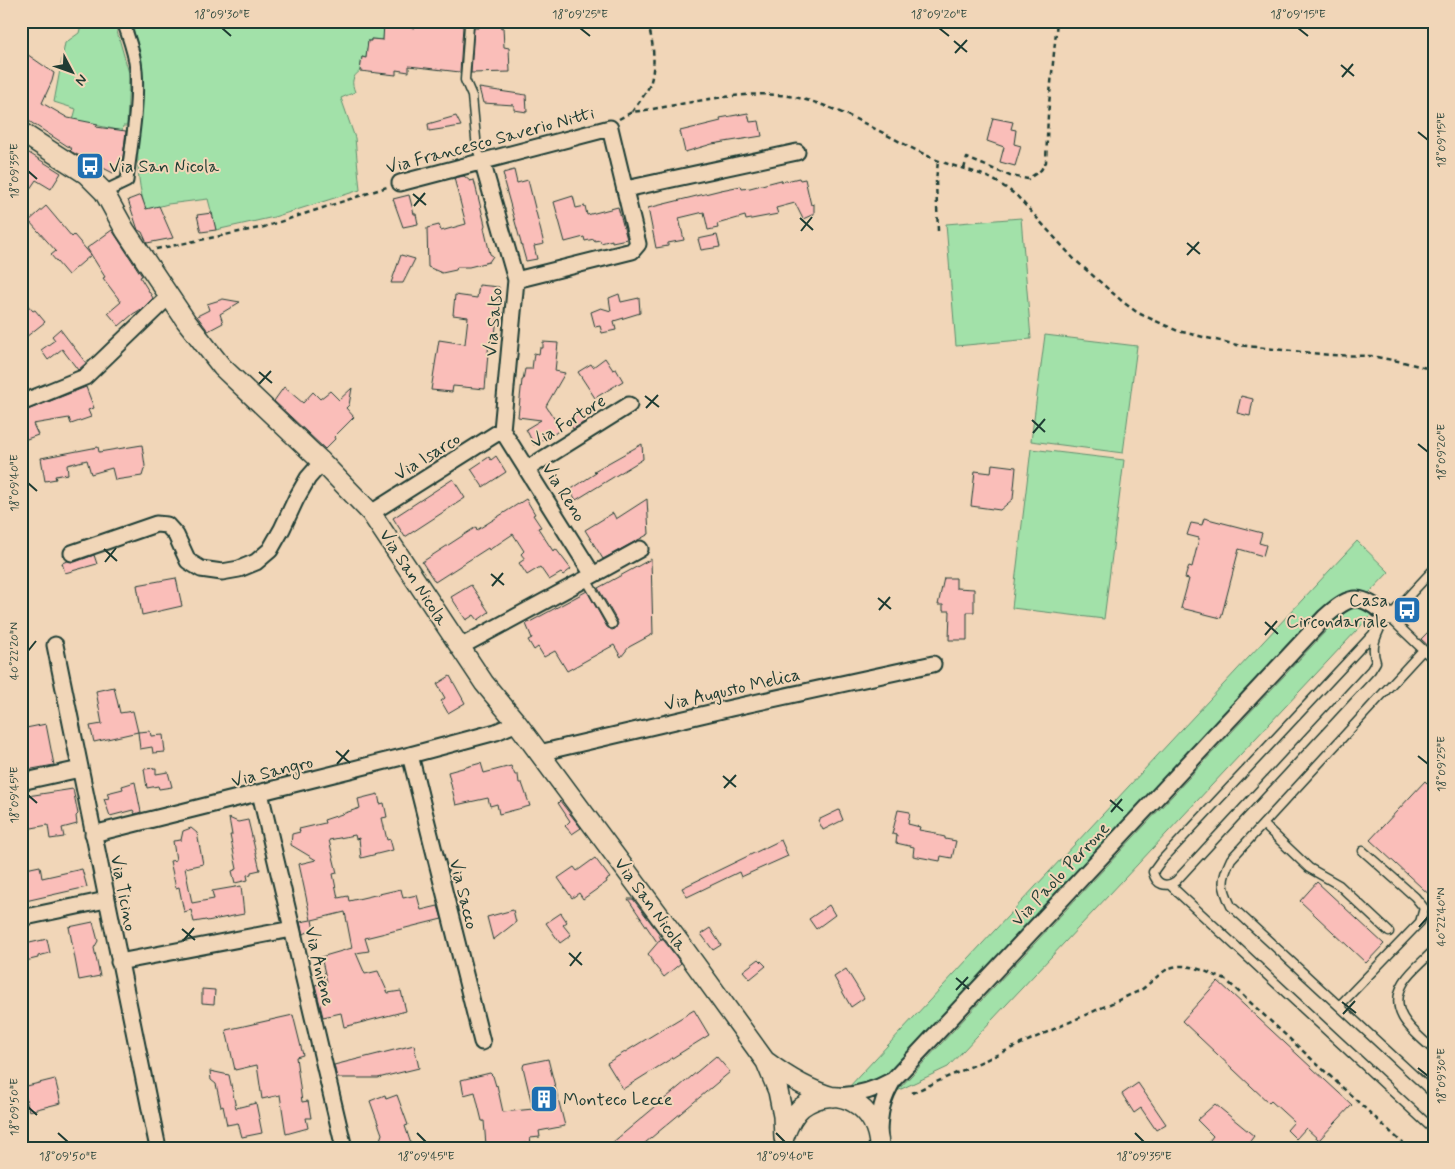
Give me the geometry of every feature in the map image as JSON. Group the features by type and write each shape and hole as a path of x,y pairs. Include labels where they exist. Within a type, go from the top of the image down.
{"street":[{"path":"104,192 127,181 132,140 136,68 123,21"},
{"path":"516,280 632,251 638,244 610,128"},
{"name":"Via Francesco Saverio Nitti","path":"400,183 610,128"},
{"name":"Via San Nicola","path":"21,132 78,169 104,192 125,230 169,296 222,367 322,462 371,513 484,683 517,723 766,1062 778,1091 783,1116 785,1143"},
{"path":"626,189 797,152"},
{"name":"Via Salso","path":"482,162 516,280 502,430"},
{"path":"21,402 85,376 169,296"},
{"name":"Via Fortore","path":"527,469 629,405"},
{"name":"Via Reno","path":"502,430 590,576"},
{"name":"Via Isarco","path":"371,513 502,430"},
{"path":"72,553 156,524 167,525 176,535 188,562 201,570 222,572 239,569 256,562 270,550 308,478 322,462"},
{"path":"460,647 640,549"},
{"name":"Via Paolo Perrone","path":"879,1142 879,1123 885,1095 894,1080 1325,617 1342,602 1352,599 1363,599 1375,606 1385,621"},
{"name":"Via Ticino","path":"55,646 158,1148"},
{"name":"Via Augusto Melica","path":"539,753 731,708 933,664"},
{"name":"Via Sangro","path":"93,834 410,755 496,732 517,723"},
{"name":"Via Sacco","path":"410,755 482,1042"},
{"path":"21,782 80,769"},
{"name":"Via Aniene","path":"260,793 344,1148"},
{"path":"21,918 106,900"},
{"path":"119,962 292,929"},
{"name":"Via San Nicola","path":"766,1062 783,1074 816,1092 850,1100 860,1106 872,1118 879,1142"},
{"name":"Via Paolo Perrone","path":"833,1097 862,1094 894,1080"},
{"name":"Via San Nicola","path":"785,1143 790,1121 802,1107 817,1099 833,1097"}],"lane":[{"path":"469,25 465,80 472,96 477,149 482,162"},
{"path":"1385,621 1374,644 1373,650 1376,662 1371,670 1176,881 1170,885 1164,885 1154,878 1153,872 1161,861 1385,621 1434,569"},
{"path":"590,576 612,624"},
{"path":"1385,621 1434,660"},
{"path":"1423,650 1231,859 1223,877 1224,891 1231,906 1434,1094"},
{"path":"1263,824 1309,868 1339,886 1389,932"},
{"path":"1339,1006 1420,922 1424,908 1415,897 1363,851"},
{"path":"1170,885 1434,1130"},
{"path":"1434,950 1404,982 1399,996 1400,1013 1408,1027 1434,1050"}],"path":[{"path":"632,112 651,82 653,38 647,21"},
{"path":"964,169 967,158 1010,176 1028,179 1041,170 1046,162 1048,115 1057,21"},
{"name":"Via Francesco Saverio Nitti","path":"610,128 620,118 632,112 751,94 780,95 796,98 852,118 938,161 988,177 1007,188 1017,196 1074,259 1123,302 1138,313 1170,328 1196,337 1237,345 1330,355 1371,356 1434,370"},
{"path":"938,161 936,181 938,231"},
{"name":"Via Francesco Saverio Nitti","path":"140,252 264,227 400,183"},
{"path":"912,1093 1141,990 1167,969 1185,966 1199,969 1226,980 1408,1148"}],"green space":[{"path":"82,21 114,21 129,73 127,126 123,126 122,131 73,120 76,109 54,102 65,43 79,33"},
{"path":"131,21 385,21 383,40 371,39 371,41 368,41 366,58 362,57 360,71 353,80 355,92 341,98 355,138 360,190 274,217 216,230 208,199 168,204 146,210 140,187 138,162 143,74"},
{"path":"1021,218 1031,339 956,346 946,224"},
{"path":"1045,335 1137,346 1123,453 1031,441"},
{"path":"1031,449 1124,460 1104,619 1012,608"},
{"path":"1357,541 1389,572 1369,593 1345,593 1335,598 1325,607 891,1074 874,1086 848,1088"},
{"path":"1351,608 1360,608 1372,614 948,1067 897,1091 1338,618"}],"building":[{"path":"414,21 463,26 460,72 409,66 409,72 396,70 396,75 360,71 362,57 366,58 368,41 371,41 371,39 383,40 384,23 414,28"},
{"path":"479,21 499,21 501,28 503,27 504,47 509,48 510,72 471,73 474,28 479,28"},
{"path":"21,50 54,73 42,103 68,118 98,124 96,127 126,131 123,157 113,173 70,151 72,149 21,116"},
{"path":"479,88 526,95 527,112 514,110 514,105 483,103"},
{"path":"748,113 750,122 759,121 762,136 712,144 685,152 680,131 721,121 720,118"},
{"path":"456,116 461,126 429,131 428,124"},
{"path":"993,118 1013,122 1011,129 1016,130 1014,144 1021,146 1015,166 1000,162 1004,147 987,141"},
{"path":"21,148 61,173 51,189 36,180 21,202"},
{"path":"514,170 517,183 528,180 544,244 534,246 537,259 526,261 504,182 503,173"},
{"path":"464,176 470,181 474,180 490,254 493,256 489,262 469,267 457,267 456,270 442,273 428,267 427,228 439,225 441,231 466,224 454,178"},
{"path":"799,178 800,180 805,179 811,205 814,204 814,214 803,219 795,203 776,208 778,214 746,220 745,216 717,224 718,228 708,230 704,212 679,218 684,240 668,243 668,246 656,248 648,208 741,186 742,189 750,188 781,180 782,182"},
{"path":"141,195 146,209 159,206 173,238 147,243 142,232 138,230 128,200"},
{"path":"409,195 418,224 403,227 393,199"},
{"path":"573,196 576,208 585,206 587,215 618,207 627,239 601,243 600,240 594,241 594,239 585,241 584,237 565,242 554,202"},
{"path":"46,206 72,237 74,235 91,255 68,275 51,255 56,251 29,221"},
{"path":"212,213 216,230 201,232 197,215"},
{"path":"112,230 142,276 140,277 153,298 119,326 108,313 121,302 103,278 105,277 87,248"},
{"path":"717,235 720,247 701,250 698,239"},
{"path":"401,255 415,259 403,283 391,283"},
{"path":"479,285 499,287 499,305 494,341 489,341 485,389 453,386 452,392 431,390 439,340 465,344 468,317 453,315 455,295 477,298"},
{"path":"619,294 621,302 639,298 640,313 614,321 616,330 602,333 600,326 595,327 591,312 601,308 611,311 609,298"},
{"path":"21,298 45,322 21,341"},
{"path":"223,299 240,302 220,314 223,323 208,331 197,316 209,310 207,304"},
{"path":"60,329 86,363 78,370 62,349 48,360 41,350 55,340 52,336"},
{"path":"543,342 558,343 555,371 565,373 546,406 561,429 546,440 545,438 534,445 526,429 541,420 518,417 525,369 532,369 534,353 539,354 540,348 543,348"},
{"path":"605,358 613,370 616,369 623,381 595,398 578,372 591,364 593,367"},
{"path":"86,387 94,408 88,410 91,417 71,424 69,418 33,424 38,435 21,441 21,416 26,414 25,411"},
{"path":"284,387 303,403 313,392 320,399 330,391 339,400 352,388 349,405 346,408 354,417 325,449 274,401"},
{"path":"1241,396 1253,399 1250,416 1237,413"},
{"path":"585,410 591,418 573,429 567,420"},
{"path":"642,444 643,459 576,500 570,490 596,473 594,471"},
{"path":"142,445 145,466 142,476 115,480 112,468 91,474 87,460 67,465 68,474 55,476 56,479 45,481 41,458 98,447 99,452"},
{"path":"496,456 506,472 483,487 471,469 489,457 491,460"},
{"path":"992,464 1016,467 1013,499 1000,510 971,506 975,471 991,473"},
{"path":"453,479 465,498 405,537 393,518"},
{"path":"526,499 541,527 538,528 553,551 556,549 571,569 563,575 561,573 549,580 540,567 527,575 519,563 525,559 521,554 524,551 513,534 435,582 422,562 476,527 477,530"},
{"path":"647,499 649,534 603,559 585,530 613,513 616,519"},
{"path":"1204,518 1262,533 1259,543 1266,545 1263,556 1239,549 1221,618 1181,608 1189,579 1185,578 1189,566 1192,567 1199,539 1187,535 1191,523 1202,525"},
{"path":"94,555 97,564 65,573 62,563 67,561 75,562"},
{"path":"651,559 653,634 629,647 621,657 614,645 567,671 555,651 544,657 538,647 534,650 528,640 532,638 526,624 587,591 607,627 612,630 615,629 618,624 617,621 598,588"},
{"path":"176,578 182,606 142,615 137,585"},
{"path":"944,578 956,578 956,588 974,589 974,612 967,612 967,640 949,640 950,611 943,611 943,605 938,605"},
{"path":"471,585 489,612 478,620 474,615 466,620 451,597"},
{"path":"1434,626 1434,651 1421,639"},
{"path":"450,676 465,703 448,713 441,701 445,698 437,684"},
{"path":"114,687 120,713 133,711 138,732 94,742 90,726 102,724 96,691"},
{"path":"46,724 54,765 21,771 21,729"},
{"path":"150,731 151,736 163,735 165,752 153,753 152,747 140,749 138,732"},
{"path":"481,763 484,773 511,766 515,775 518,775 519,783 522,783 530,806 499,814 497,804 490,806 488,798 456,805 448,772"},
{"path":"156,768 156,774 168,772 172,787 159,789 158,786 147,788 144,769"},
{"path":"1425,781 1434,790 1434,899 1370,840"},
{"path":"135,782 141,812 135,814 133,810 110,816 104,799 109,798 107,793 123,789 122,786"},
{"path":"73,789 78,814 76,816 77,824 62,828 64,837 50,839 48,825 21,830 21,797"},
{"path":"378,794 380,804 384,803 387,817 382,818 387,840 390,839 393,850 361,858 359,838 356,839 355,835 329,840 337,873 333,874 338,898 348,896 349,901 401,889 403,898 417,895 421,910 438,906 442,919 365,938 369,951 356,953 365,974 378,971 388,993 401,991 406,1011 344,1027 341,1013 323,1017 315,985 327,982 321,957 352,948 345,912 312,920 314,930 303,934 300,922 311,920 299,864 316,860 291,845 292,834 300,832 299,829 325,823 324,820 360,808 358,799"},
{"path":"560,801 581,828 572,834 565,826 570,821 558,803"},
{"path":"839,810 843,820 823,830 818,820"},
{"path":"898,810 910,812 908,824 920,827 919,830 936,833 936,835 945,837 945,839 956,841 952,858 941,856 940,861 913,856 914,847 896,843 897,835 892,834"},
{"path":"229,818 238,822 248,820 260,870 247,875 248,880 235,883 232,871 237,869 230,835 232,835"},
{"path":"191,828 197,833 203,864 185,868 192,903 214,899 212,891 241,886 244,914 194,922 191,910 184,912 179,887 176,888 170,861 176,860 173,841 181,840 183,831"},
{"path":"781,840 788,856 741,877 739,872 687,897 682,888"},
{"path":"595,858 610,878 583,899 579,893 572,898 558,878 574,867 577,871"},
{"path":"40,866 42,878 82,869 87,887 21,902 21,870"},
{"path":"1317,882 1384,944 1366,963 1300,901"},
{"path":"628,899 633,899 658,932 661,940 662,938 681,963 664,977 648,954 660,940 657,942"},
{"path":"829,905 835,915 816,929 809,919"},
{"path":"513,910 516,922 493,940 487,917"},
{"path":"561,913 567,922 563,925 571,935 560,943 546,923"},
{"path":"93,922 98,941 94,948 100,976 79,980 69,927"},
{"path":"710,928 721,945 713,950 701,934"},
{"path":"47,939 50,953 21,962 21,945"},
{"path":"759,959 766,966 750,979 743,971"},
{"path":"846,969 864,998 851,1007 834,977"},
{"path":"1218,981 1352,1105 1319,1140 1306,1128 1296,1139 1287,1130 1294,1122 1271,1101 1269,1103 1182,1021"},
{"path":"202,989 215,990 214,1004 202,1003"},
{"path":"694,1010 709,1035 623,1089 607,1063"},
{"path":"293,1015 303,1055 296,1057 302,1102 308,1101 311,1118 306,1118 308,1128 286,1134 280,1095 262,1099 257,1065 235,1070 226,1030"},
{"path":"414,1045 419,1068 378,1078 337,1078 334,1065"},
{"path":"716,1056 730,1072 639,1148 606,1148"},
{"name":"Monteco Lecce","path":"548,1059 565,1126 539,1131 540,1137 530,1138 531,1143 486,1145 484,1121 482,1121 475,1092 464,1095 461,1080 490,1073 497,1085 503,1112 533,1109 523,1067 524,1064"},
{"path":"210,1071 229,1075 236,1108 256,1103 262,1133 242,1137 238,1123 227,1125 223,1106 221,1107 216,1084 211,1080"},
{"path":"55,1079 61,1103 29,1111 23,1087"},
{"path":"1138,1083 1166,1124 1156,1130 1141,1108 1134,1113 1122,1094"},
{"path":"385,1095 386,1099 397,1095 408,1125 405,1126 411,1144 403,1148 377,1148 382,1134 370,1101"},
{"path":"1215,1104 1254,1136 1245,1148 1236,1140 1229,1148 1204,1148 1213,1136 1197,1120"}],"place":[{"name":"Via San Nicola","path":"90,166"},
{"name":"Casa Circondariale","path":"1407,610"},
{"name":"Monteco Lecce","path":"544,1099"}]}
